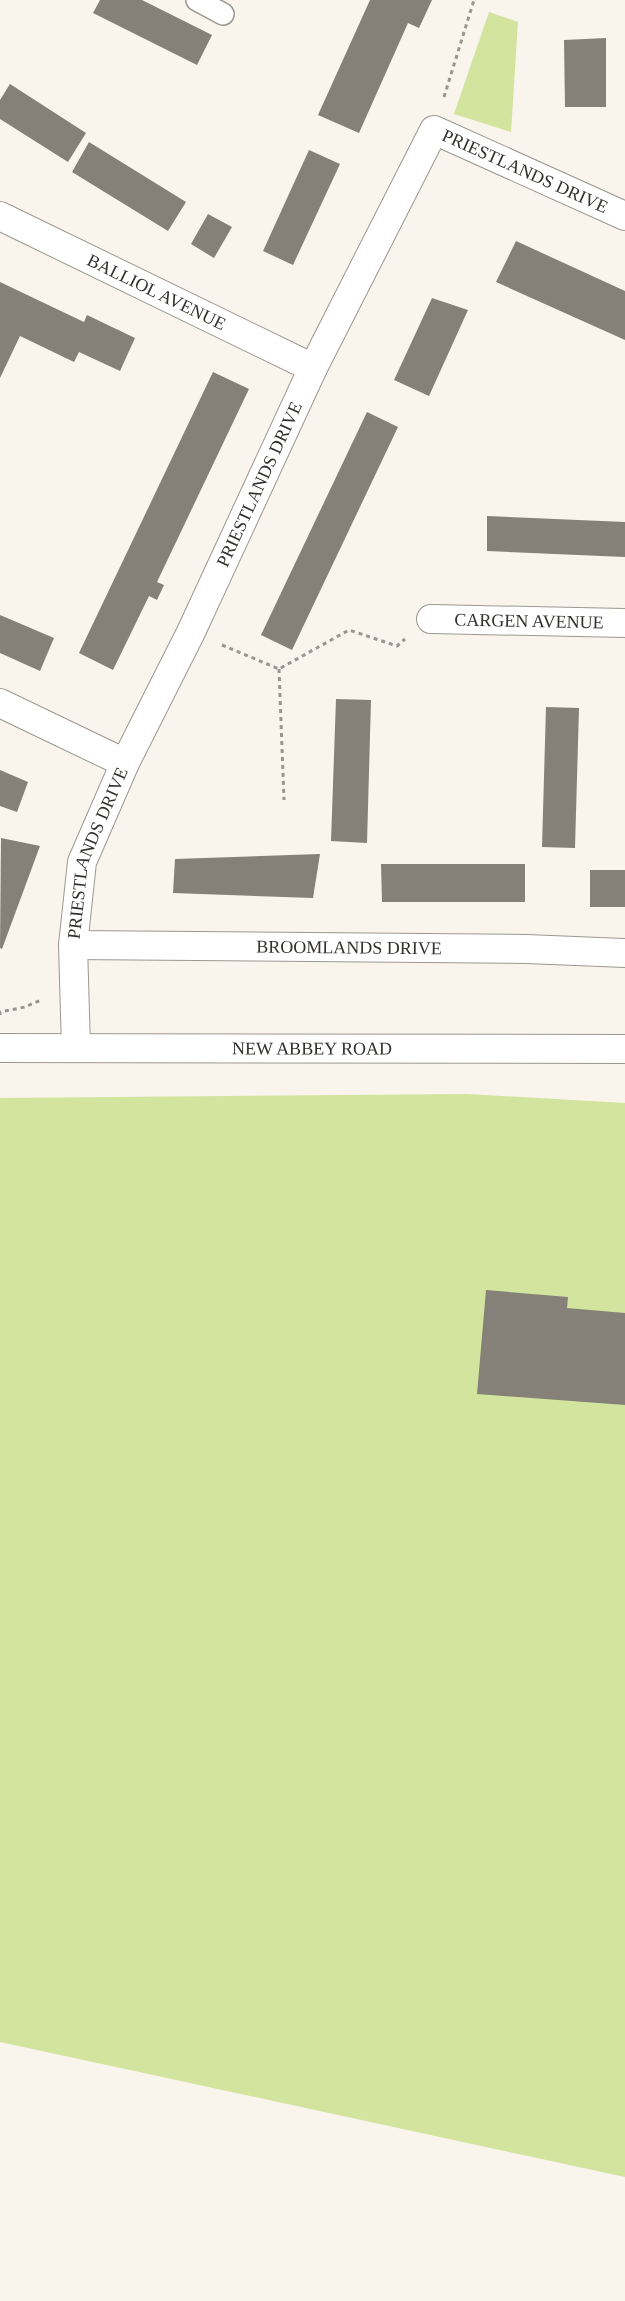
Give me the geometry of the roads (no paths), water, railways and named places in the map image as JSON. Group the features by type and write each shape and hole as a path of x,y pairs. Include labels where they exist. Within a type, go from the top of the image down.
{"street":[{"name":"PRIESTLANDS DRIVE","path":"76,1048 72,945 82,862 125,763 192,632 312,368 434,130 625,216"},
{"name":"BALLIOL AVENUE","path":"0,216 312,368"},
{"name":"CARGEN AVENUE","path":"431,619 625,623"},
{"path":"0,703 125,763"},
{"name":"BROOMLANDS DRIVE","path":"72,945 526,949 625,953"},
{"name":"NEW ABBEY ROAD","path":"0,1048 625,1049"}],"lane":[{"path":"196,0 223,14"}]}
